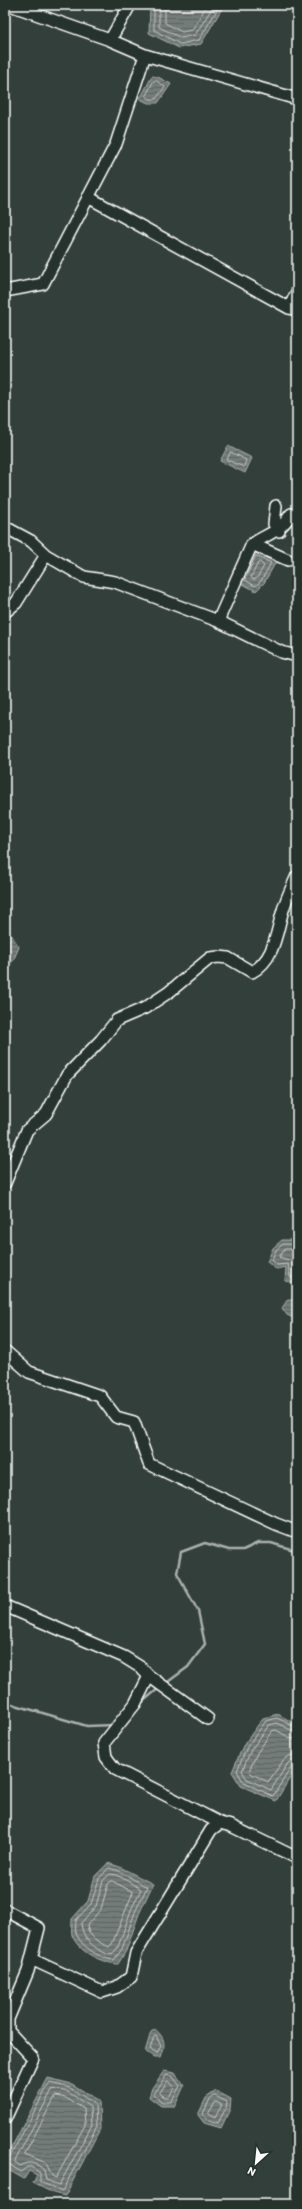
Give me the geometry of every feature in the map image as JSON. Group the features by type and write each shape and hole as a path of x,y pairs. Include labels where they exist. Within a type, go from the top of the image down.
{"street":[{"path":"10,5 110,40 145,55 297,99"},
{"path":"110,40 130,5"},
{"path":"5,290 43,284 116,144 145,55"},
{"path":"88,197 293,309 297,292"},
{"path":"276,506 274,524 279,531"},
{"path":"218,621 252,544 268,534 279,531 291,514"},
{"path":"5,527 31,541 46,555 84,577 115,582 218,621 281,652 297,656"},
{"path":"252,544 288,560"},
{"path":"5,612 16,603 46,555"},
{"path":"5,1183 28,1130 46,1114 67,1075 101,1040 117,1020 145,1008 169,992 210,958 219,956 228,958 252,972 261,966 273,948 283,911 297,876"},
{"path":"5,1351 29,1372 100,1396 116,1417 134,1422 149,1464 276,1524 297,1532"},
{"path":"5,1606 124,1657 140,1667 149,1676 208,1719"},
{"path":"149,1676 135,1704 104,1743 106,1757 115,1769 220,1824 231,1826 297,1858"},
{"path":"31,1959 102,1992 117,1987 131,1977 136,1954 211,1830 220,1824"},
{"path":"5,1910 39,1928 31,1959 8,2019 8,2032 33,2058 5,2119"}],"water":[{"path":"150,5 224,5 201,44 179,48 149,33"},
{"path":"152,76 158,77 171,84 158,103 148,103 140,99"},
{"path":"228,446 252,458 245,473 220,461"},
{"path":"254,549 277,560 264,583 256,591 239,582"},
{"path":"5,931 11,934 19,947 13,961 5,967"},
{"path":"282,1240 297,1240 297,1283 285,1281 286,1267 276,1269 267,1262 273,1248"},
{"path":"288,1299 297,1300 297,1320 287,1315 282,1308"},
{"path":"278,1714 297,1725 297,1766 276,1801 241,1786 232,1772 243,1746 263,1718"},
{"path":"108,1863 120,1867 153,1884 139,1914 126,1951 118,1964 91,1956 79,1947 72,1935 72,1919 88,1901 95,1876"},
{"path":"155,2029 161,2035 164,2042 161,2057 155,2057 145,2052 151,2032"},
{"path":"164,2071 175,2073 184,2086 175,2106 161,2106 149,2097 152,2088"},
{"path":"48,2078 72,2084 99,2101 100,2129 65,2196 53,2193 33,2183 37,2175 29,2171 24,2179 5,2168 8,2154"},
{"path":"216,2091 231,2099 230,2109 221,2128 204,2123 198,2115 206,2098"}],"waterway":[{"path":"165,1684 188,1667 205,1644 198,1611 177,1573 181,1552 205,1543 229,1550 243,1550 258,1543 271,1543 297,1551"},
{"path":"140,1704 159,1688"},
{"path":"5,1702 87,1726 113,1725"}]}
